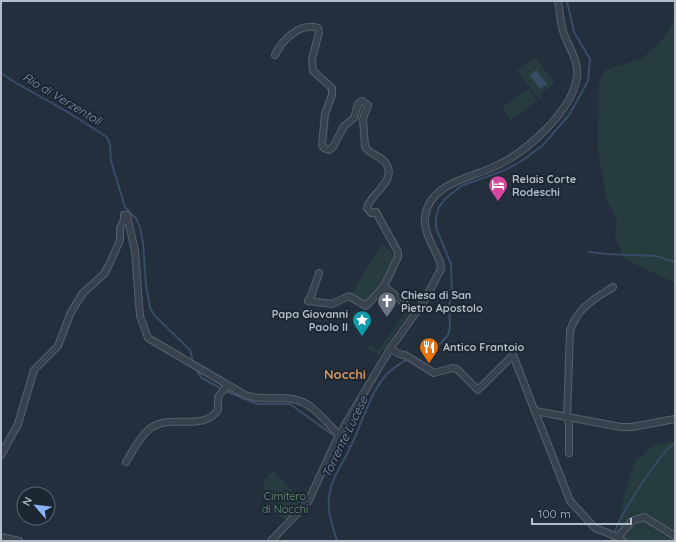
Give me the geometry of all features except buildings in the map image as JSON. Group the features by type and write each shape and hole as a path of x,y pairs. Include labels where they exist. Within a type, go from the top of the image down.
{"street":[{"path":"271,541 308,502 339,435 390,349 424,301 441,269 440,262 425,226 425,218 430,203 437,194 452,183 497,166 524,149 552,122 574,91 578,65 567,44 562,29 558,1"},
{"path":"275,55 286,38 300,30 310,27 318,28 319,32 312,60 313,71 332,88 322,138 322,145 324,148 329,150 334,148 344,126 354,118 360,102 366,102 368,105 363,119 365,147 383,160 388,171 387,180 366,208 371,214 376,212 398,252 398,257 384,286 366,306 349,296 332,304 314,303 308,301 319,273"},
{"path":"1,455 18,424 34,370 58,346 71,312 83,293 104,274 110,265 120,240 120,228 124,220 124,215 127,215 131,229 135,252 140,316 148,338 186,359 228,386 257,399 296,399 306,404 339,435"},
{"path":"384,286 416,313"},
{"path":"569,453 569,425 567,418 570,331 573,320 589,302 613,287"},
{"path":"390,349 414,360 434,374 452,368 457,369 478,390 513,355 570,501 595,528 620,539 632,521 644,517 675,536"},
{"path":"126,462 145,434 153,426 163,422 189,422 208,419 214,416 218,410 216,400 218,395 228,386"},
{"path":"535,411 567,418 620,426 632,426 675,419"},
{"path":"1,537 19,541"}],"green space":[{"path":"675,18 675,283 626,260 615,238 617,221 606,197 598,150 599,83 605,70 641,59 662,41"},
{"path":"535,58 555,83 541,93 542,96 539,99 517,71"},
{"path":"528,88 537,101 511,120 502,108"},
{"path":"382,244 397,257 366,304 351,294"},
{"path":"407,311 409,313 379,356 369,349 369,345 378,351"},
{"path":"675,441 675,541 612,541 618,531 624,496 634,463 653,445"},
{"name":"Cimitero di Nocchi","path":"272,471 305,502 291,518 289,517 285,521 266,504 271,498 267,494 263,480"}],"water":[{"path":"536,70 547,84 540,89 530,75"}],"waterway":[{"name":"Torrente Lucese","path":"431,349 441,343 448,335 450,328 449,305 452,293 451,264 436,228 436,217 439,207 445,199 461,186 505,170 523,160 543,145 569,115 588,81 590,59 574,32 567,1"},
{"name":"Rio di Verzentoli","path":"1,73 107,137 110,145 111,161 125,207 137,220 140,228 150,308 155,316 190,350 193,362"},
{"path":"589,252 656,256 675,262"},
{"name":"Torrente Lucese","path":"337,541 329,508 330,489 375,391 391,370 409,359"},
{"name":"Rio di Verzentoli","path":"195,368 202,378 222,389"},
{"name":"Rio di Verzentoli","path":"226,391 257,404 290,404 333,435"},
{"name":"Rio di Verzentoli","path":"343,442 350,447"},
{"path":"615,532 624,512 641,484 660,458 675,443"}],"place":[{"name":"Relais Corte Rodeschi","path":"498,202"},
{"name":"Chiesa di San Pietro Apostolo","path":"387,318"},
{"name":"Papa Giovanni Paolo II","path":"362,337"},
{"name":"Antico Frantoio","path":"429,364"}],"district":[{"name":"Nocchi","path":"345,374"}]}
